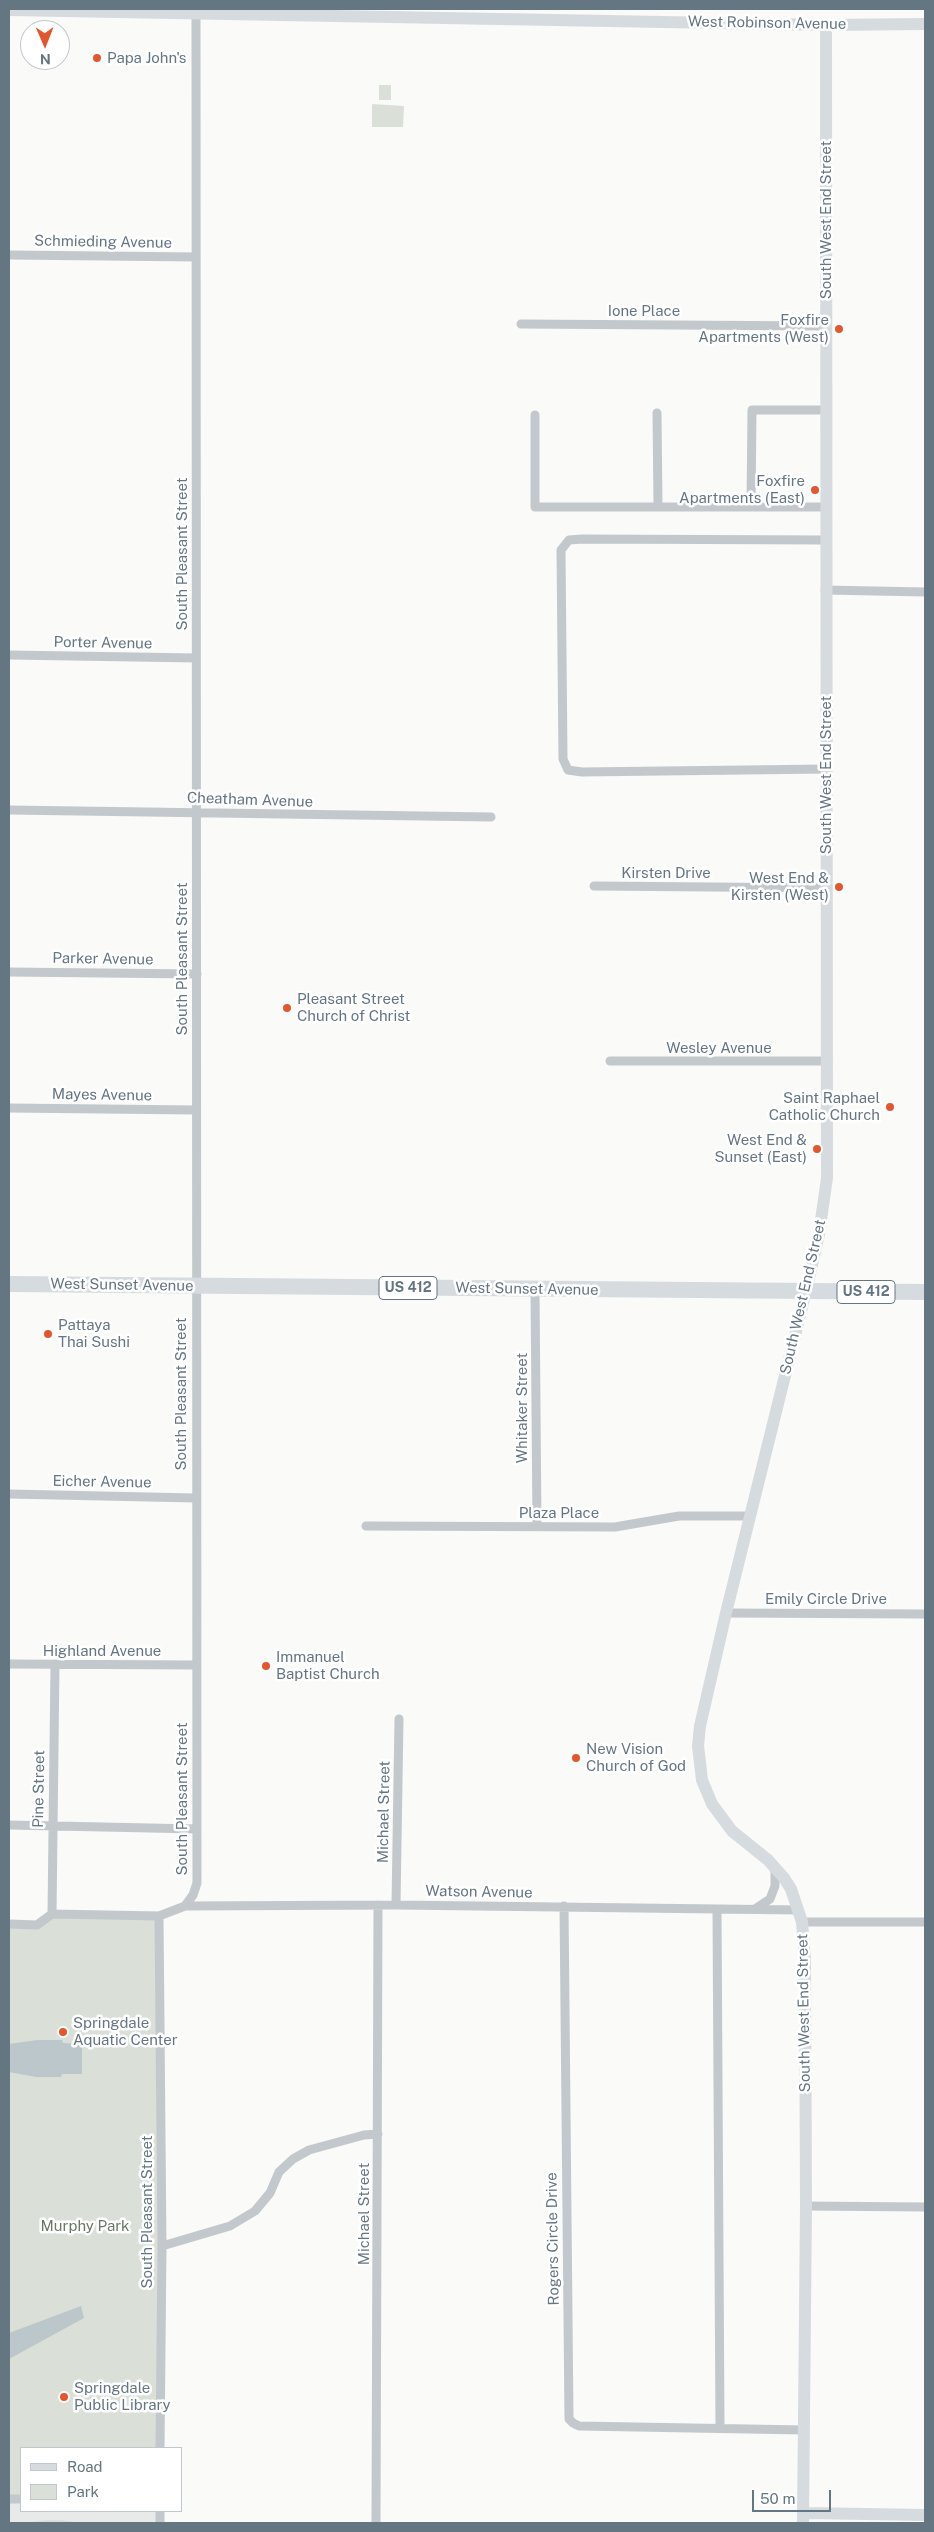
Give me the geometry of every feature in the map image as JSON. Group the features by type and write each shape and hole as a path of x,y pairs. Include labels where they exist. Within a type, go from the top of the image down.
{"highway":[{"name":"West Sunset Avenue","path":"9,1284 925,1292"}],"street":[{"name":"West Robinson Avenue","path":"9,10 196,11 826,25 925,24"},
{"name":"South Pleasant Street","path":"185,1906 193,1895 196,1883 197,1829 195,1498 197,974 196,11"},
{"name":"South West End Street","path":"804,2518 805,1960 801,1916 791,1889 775,1868 732,1831 712,1804 702,1780 698,1746 700,1726 726,1612 819,1234 827,1178 826,25"},
{"name":"Schmieding Avenue","path":"9,255 196,257"},
{"name":"Ione Place","path":"521,324 826,326"},
{"path":"751,507 752,410 826,410"},
{"path":"657,413 658,507"},
{"path":"535,415 536,507 825,507"},
{"path":"825,540 582,539 568,540 561,550 563,759 568,770 582,772 826,769"},
{"path":"825,590 925,592"},
{"name":"Porter Avenue","path":"9,655 196,658"},
{"name":"Cheatham Avenue","path":"9,810 491,817"},
{"name":"Kirsten Drive","path":"594,886 827,888"},
{"name":"Parker Avenue","path":"9,972 197,974"},
{"name":"Wesley Avenue","path":"610,1062 828,1061"},
{"name":"Mayes Avenue","path":"9,1108 196,1110"},
{"name":"Whitaker Street","path":"535,1289 537,1526"},
{"name":"Eicher Avenue","path":"9,1494 195,1498"},
{"name":"Plaza Place","path":"366,1526 615,1527 679,1516 750,1516"},
{"name":"Emily Circle Drive","path":"726,1612 925,1614"},
{"name":"Highland Avenue","path":"9,1664 196,1665"},
{"name":"Pine Street","path":"52,1914 55,1664"},
{"name":"Michael Street","path":"396,1905 399,1719"},
{"path":"9,1825 197,1829"},
{"path":"752,1910 770,1899 775,1886 775,1868"},
{"name":"Michael Street","path":"376,2523 378,1905"},
{"name":"Watson Avenue","path":"160,1916 185,1906 564,1906 752,1910 801,1916 925,1922"},
{"name":"Rogers Circle Drive","path":"564,1906 569,2419 573,2424 579,2426 804,2430"},
{"path":"717,1909 720,2428"},
{"path":"9,1924 37,1925 52,1914 160,1916"},
{"name":"South Pleasant Street","path":"160,1916 162,2246 160,2447"},
{"path":"162,2246 230,2226 255,2211 270,2193 279,2172 293,2159 309,2150 364,2135 378,2134"},
{"path":"806,2206 925,2207"},
{"path":"804,2518 925,2515"}],"shaded area":[{"path":"37,2040 62,2040 63,2043 82,2044 82,2074 62,2074 61,2077 36,2077 9,2072 9,2044"},
{"path":"81,2306 84,2318 9,2359 9,2333"},
{"path":"9,2499 20,2499 20,2512 160,2512 160,2523 9,2523"}],"green space":[{"path":"379,85 391,85 391,100 379,100"},
{"path":"372,104 404,106 403,127 372,127"},
{"name":"Murphy Park","path":"52,1914 159,1916 160,2447 20,2447 20,2499 9,2499 9,1924 37,1925"},
{"path":"61,2520 80,2523 24,2523"}],"place":[{"name":"Papa John's","path":"97,58"},
{"name":"Foxfire Apartments (West)","path":"839,329"},
{"name":"Foxfire Apartments (East)","path":"815,490"},
{"name":"West End & Kirsten (West)","path":"839,887"},
{"name":"Pleasant Street Church of Christ","path":"287,1008"},
{"name":"Saint Raphael Catholic Church","path":"890,1107"},
{"name":"West End & Sunset (East)","path":"817,1149"},
{"name":"Pattaya Thai Sushi","path":"48,1334"},
{"name":"Immanuel Baptist Church","path":"266,1666"},
{"name":"New Vision Church of God","path":"576,1758"},
{"name":"Springdale Aquatic Center","path":"63,2032"},
{"name":"Springdale Public Library","path":"64,2397"}]}
